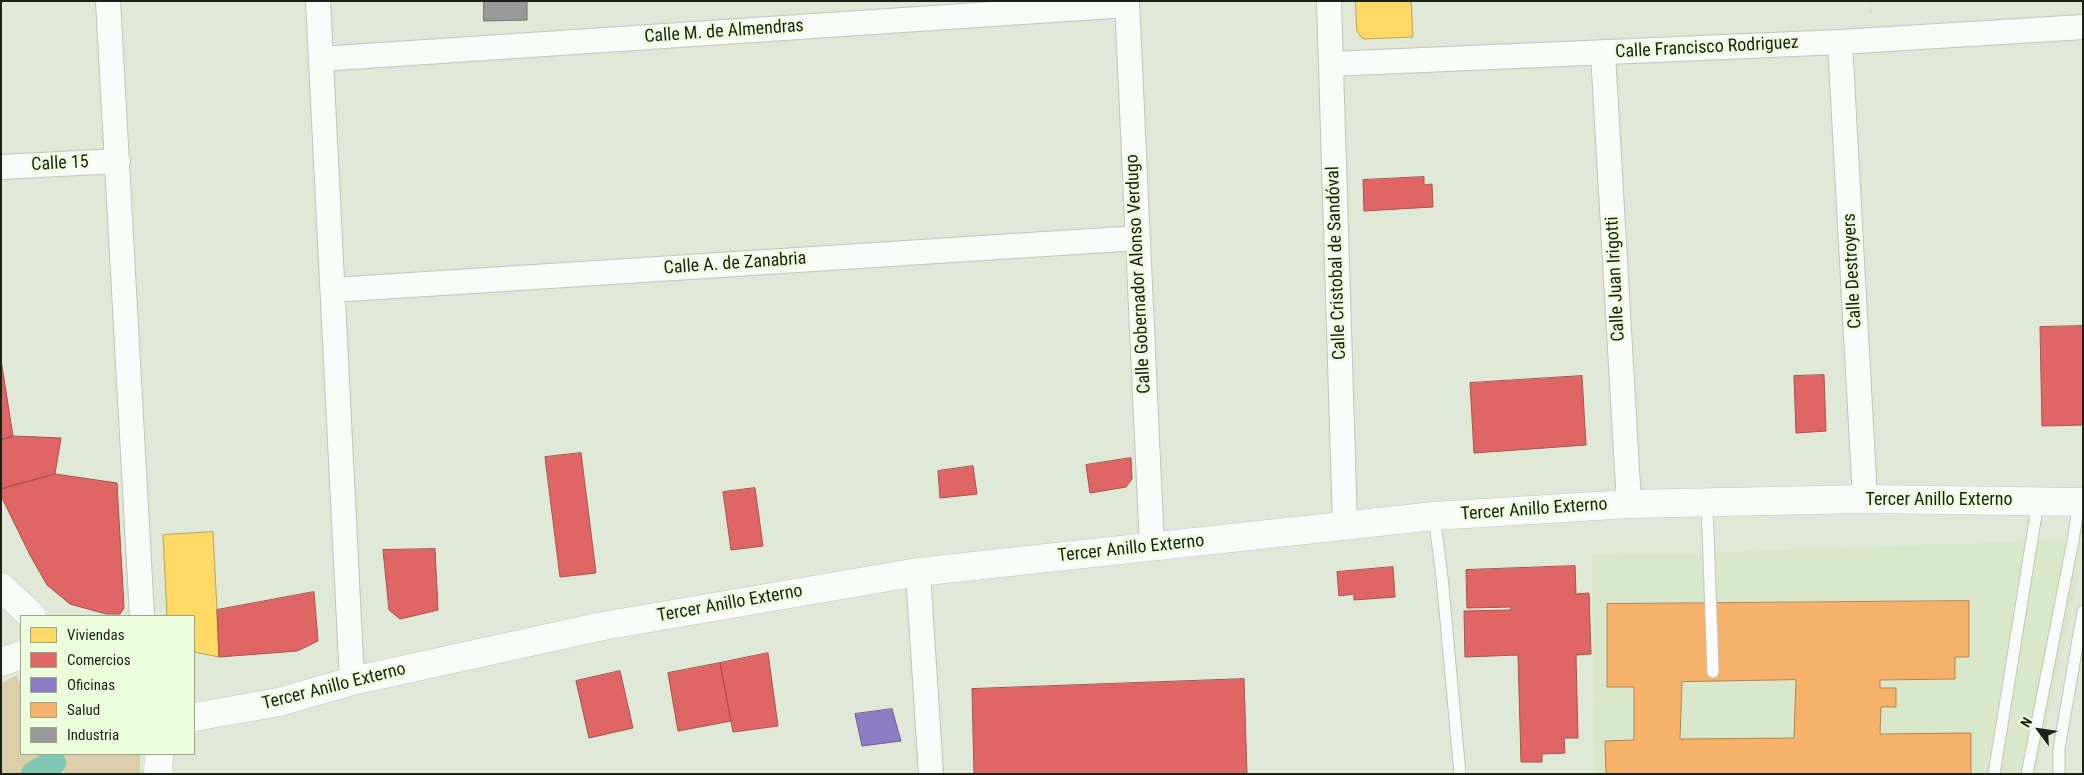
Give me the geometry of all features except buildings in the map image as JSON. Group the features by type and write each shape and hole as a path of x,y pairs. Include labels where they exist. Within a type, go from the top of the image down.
{"street":[{"path":"108,1 142,615"},
{"path":"318,1 352,680"},
{"name":"Calle Cristobal de Sandóval","path":"1329,1 1345,525"},
{"name":"Calle M. de Almendras","path":"322,58 1127,3"},
{"name":"Calle Gobernador Alonso Verdugo","path":"1127,3 1152,548"},
{"name":"Calle Francisco Rodriguez","path":"1330,64 1840,42 2083,27"},
{"name":"Calle Destroyers","path":"1840,42 1865,500"},
{"name":"Calle Juan Irigotti","path":"1602,53 1629,504"},
{"name":"Calle 15","path":"1,167 118,161"},
{"name":"Calle A. de Zanabria","path":"333,290 1138,238"},
{"name":"Tercer Anillo Externo","path":"195,717 279,702 352,680 604,626 918,572 1434,516 1629,504 1865,500 2038,500 2081,502"},
{"path":"918,572 931,774"},
{"path":"1,587 31,615"},
{"path":"1,662 20,655"},
{"path":"158,774 159,755"}],"lane":[{"path":"1994,774 2038,500"},
{"path":"1707,502 1713,672"},
{"path":"2026,774 2081,502"},
{"path":"1434,516 1442,577 1460,774"},
{"path":"2059,774 2059,749 2083,610"}],"shaded area":[{"path":"2059,540 2083,544 2083,556 2036,774 1594,774 1592,554 1690,553"},
{"path":"17,675 20,685 20,755 43,755 49,774 1,774 1,684"},
{"path":"58,755 140,755 140,774 65,774"}],"waterway":[{"path":"50,755 56,774"},
{"path":"34,774 53,763"}]}
